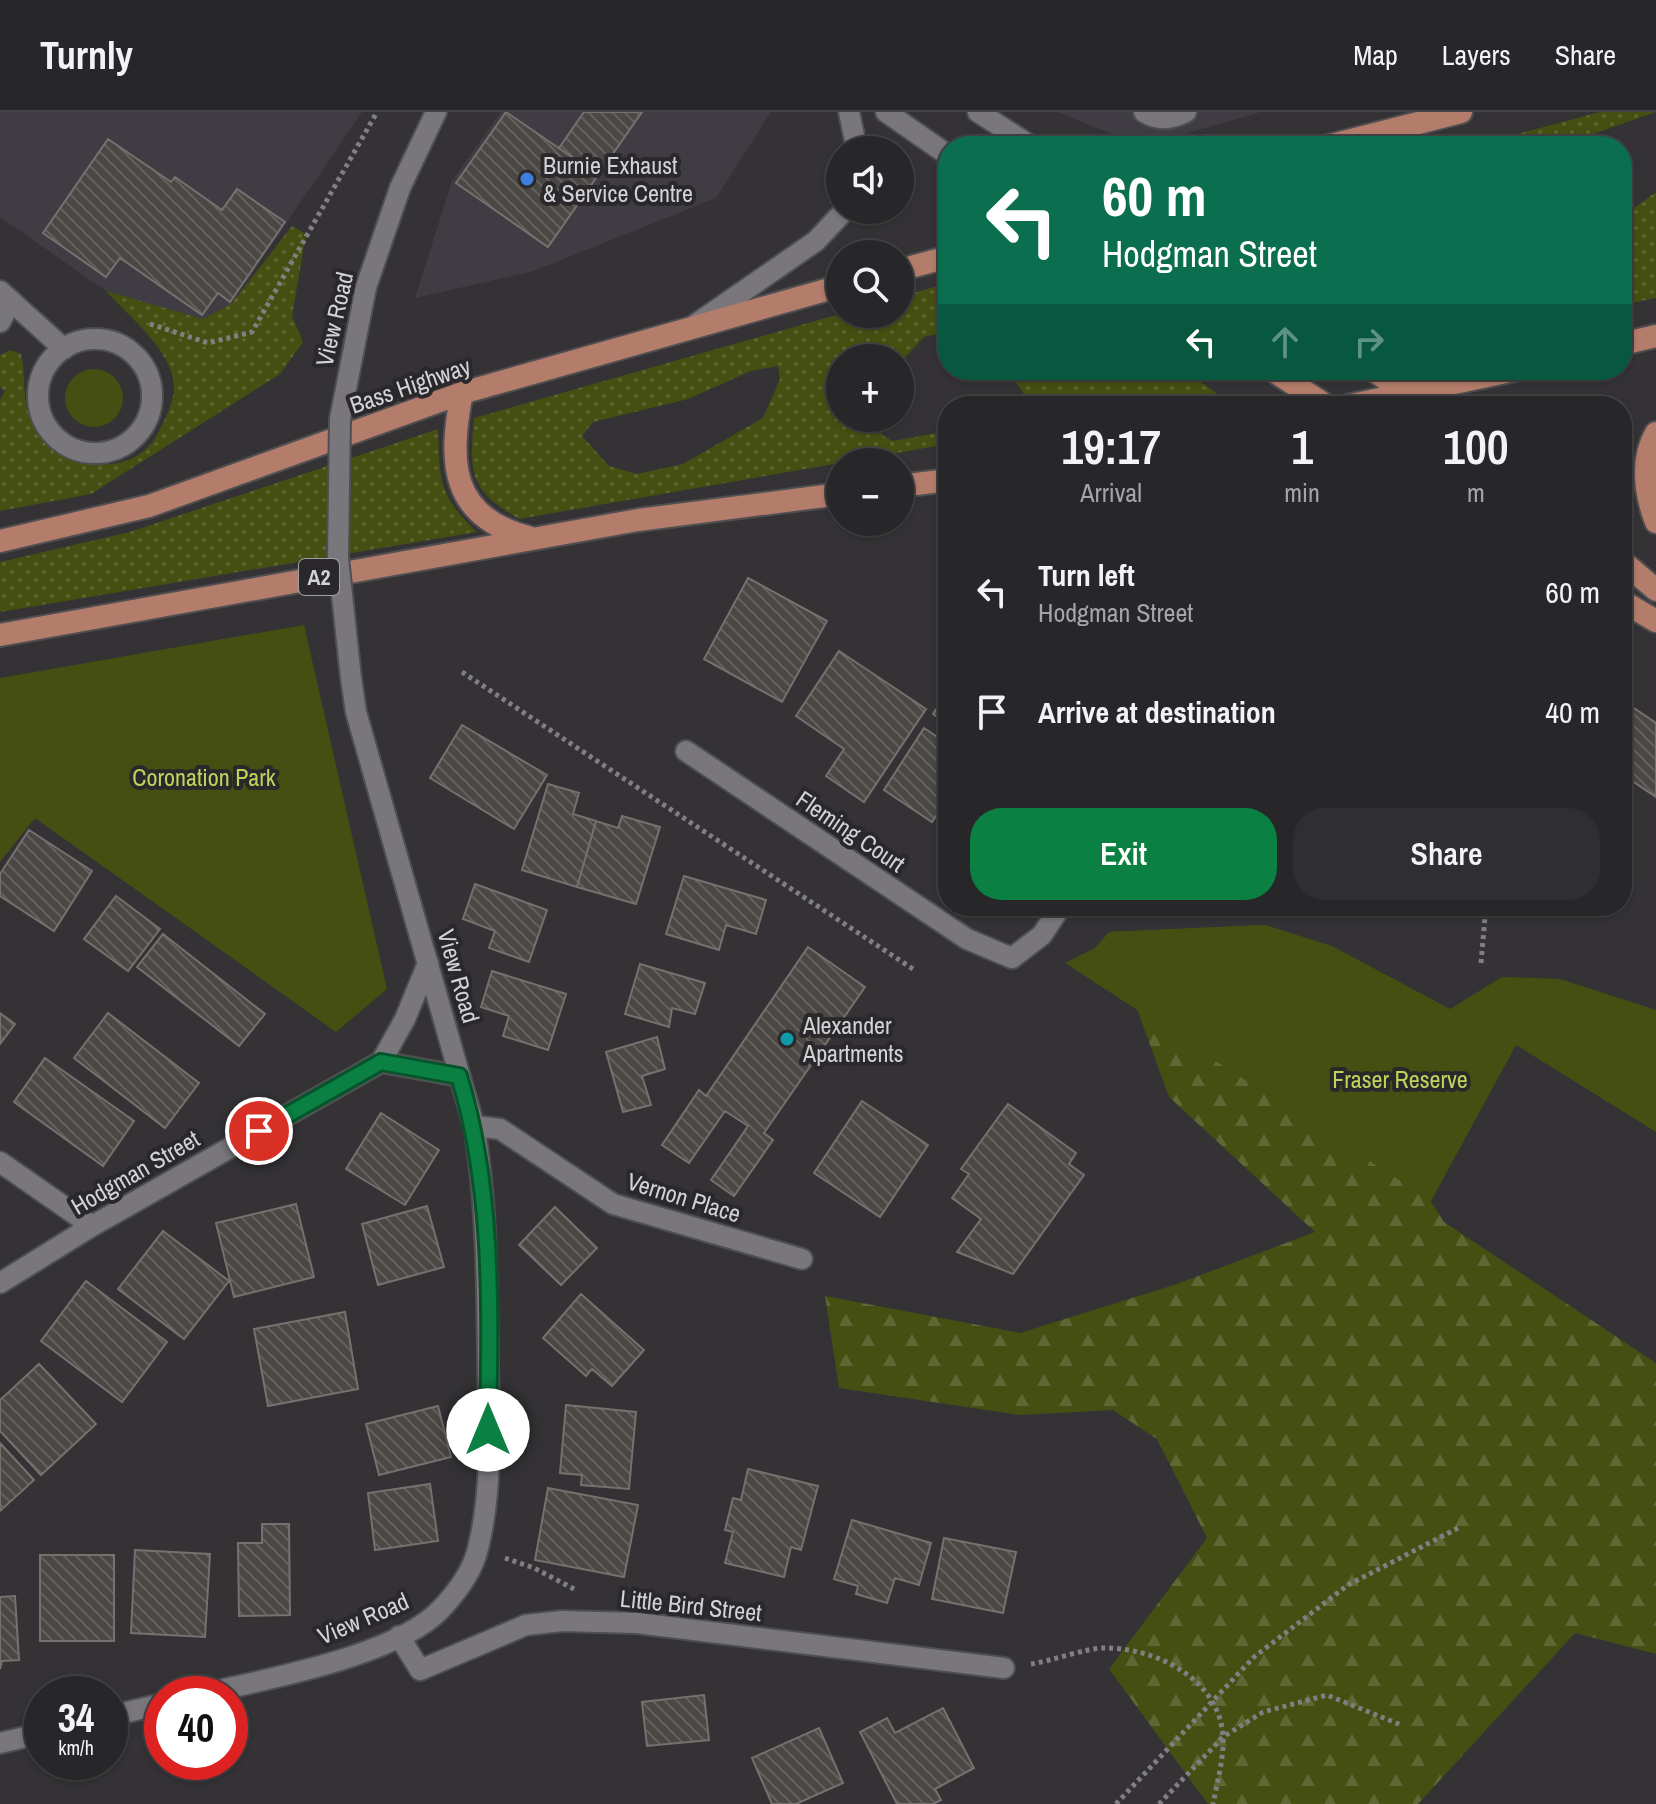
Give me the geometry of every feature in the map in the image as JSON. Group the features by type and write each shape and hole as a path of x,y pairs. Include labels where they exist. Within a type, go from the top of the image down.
{"highway":[{"path":"1367,136 1461,112"},
{"path":"914,266 938,260"},
{"name":"Bass Highway","path":"0,541 149,506 462,393 696,324 826,290"},
{"path":"1632,342 1656,336"},
{"path":"1287,380 1312,396"},
{"path":"1386,380 1406,396"},
{"path":"1432,396 1483,380"},
{"path":"462,393 453,439 454,466 459,485 475,509 489,521 533,538"},
{"path":"1656,433 1649,446 1645,469 1647,491 1656,522"},
{"path":"914,484 938,481"},
{"name":"A2","path":"0,635 638,520 826,496"},
{"path":"1632,570 1656,590"},
{"path":"1632,607 1656,621"}],"street":[{"name":"View Road","path":"248,1683 343,1659 399,1636 439,1612 466,1578 478,1549 487,1486 484,1211 474,1126 356,712 338,558 340,419 366,287 400,188 436,112"},
{"path":"849,112 854,136"},
{"path":"886,112 938,148"},
{"path":"978,112 1015,136"},
{"path":"1144,112 1155,118 1176,118 1186,112"},
{"path":"696,324 816,241 832,224"},
{"path":"0,322 5,296"},
{"path":"5,296 64,349"},
{"path":"107,341 134,354 144,366 153,395 151,411 136,437 123,446 92,454 62,444 43,420 39,404 43,373 64,349 77,342 107,341"},
{"name":"Fleming Court","path":"686,751 978,944 1012,958 1042,935 1054,916"},
{"path":"428,963 405,1019 381,1062 459,1076"},
{"name":"Hodgman Street","path":"0,1283 92,1226 381,1062"},
{"name":"Vernon Place","path":"474,1126 500,1129 613,1204 802,1259"},
{"path":"0,1162 92,1226"},
{"name":"Little Bird Street","path":"399,1636 420,1670 526,1625 562,1621 637,1623 1004,1668"},
{"path":"0,1743 24,1737"}],"path":[{"path":"150,324 208,343 252,332 377,112"},
{"path":"462,672 916,971"},
{"path":"1481,963 1485,916"},
{"path":"1116,1804 1254,1657 1348,1585 1458,1528"},
{"path":"1004,1668 1062,1660 1100,1647 1147,1653 1187,1674 1215,1701 1223,1737 1213,1804"},
{"path":"1159,1804 1223,1737 1263,1712 1327,1695 1401,1725"}],"shaded area":[{"path":"0,112 362,112 231,304 203,319 106,291 0,217"},
{"path":"501,112 771,112 716,198 534,271 415,298 452,181"},
{"path":"1057,112 1261,112 1177,136 1117,136"}],"green space":[{"path":"1600,112 1656,112 1587,136 1510,136"},
{"path":"1656,192 1656,298 1632,303 1632,210"},
{"path":"292,226 306,234 292,316 303,342 280,374 91,494 0,511 0,400 5,391 0,387 0,355 10,350 21,354 28,412 47,442 74,459 90,463 122,462 136,456 151,444 162,425 171,405 174,384 171,371 157,346 106,291 203,319 231,304"},
{"path":"938,286 938,334 924,337 914,348 914,344 826,344 826,432 881,432 893,441 938,433 938,446 914,450 826,448 826,465 519,519 490,499 476,478 472,453 474,418 826,318 826,328 914,328 914,293","holes":["778,366 780,379 763,418 683,464 637,474 609,466 582,436 593,422 688,399 751,371"]},
{"path":"94,369 105,371 114,378 121,387 121,409 114,418 105,425 94,427 83,425 74,418 67,409 65,398 67,387 74,378 83,371"},
{"path":"1014,380 1198,380 1220,396 1024,396"},
{"path":"438,429 439,462 448,497 477,532 0,612 0,562 130,532"},
{"name":"Coronation Park","path":"304,625 387,989 336,1032 35,818 0,862 0,678"},
{"path":"1265,925 1369,1105 1444,1222 1656,1363 1656,1654 1575,1633 1418,1804 1208,1804 1109,1669 1207,1538 1157,1439 1113,1410 1020,1415 839,1388 825,1296 1020,1333 1177,1284 1315,1232 1169,1097 1109,932"},
{"name":"Fraser Reserve","path":"1265,925 1332,946 1450,1009 1502,977 1560,979 1656,1010 1656,1132 1516,1045 1431,1201 1065,963 1095,948 1109,932"}],"building":[{"name":"Burnie Exhaust & Service Centre","path":"506,112 598,175 548,247 456,183"},
{"path":"584,112 642,112 598,175 559,148"},
{"path":"108,139 171,182 175,177 222,210 237,189 285,222 230,302 218,293 202,315 120,258 106,277 43,233"},
{"path":"748,578 827,621 782,702 704,659"},
{"path":"839,651 926,709 864,802 826,776 844,749 796,716"},
{"path":"1632,707 1656,723 1656,797 1632,781"},
{"path":"462,725 547,775 514,829 430,778"},
{"path":"924,728 938,737 938,813 932,822 884,790"},
{"path":"548,784 579,793 573,814 596,821 577,887 522,870"},
{"path":"622,816 660,827 636,904 577,887 596,821 618,828"},
{"path":"29,830 92,871 54,931 0,896 0,874"},
{"path":"684,876 766,900 756,934 726,925 719,950 666,934"},
{"path":"475,884 547,910 529,962 489,948 495,931 463,919"},
{"path":"116,896 160,929 128,971 84,939"},
{"path":"163,934 265,1014 239,1046 137,967"},
{"name":"Alexander Apartments","path":"808,947 865,987 764,1133 773,1140 734,1196 711,1180 748,1126 725,1111 689,1163 662,1145 699,1090 706,1096"},
{"path":"640,964 705,983 695,1014 672,1008 669,1027 625,1014"},
{"path":"492,971 566,994 548,1050 503,1036 509,1016 481,1007"},
{"path":"0,1013 15,1024 0,1044"},
{"path":"108,1013 199,1083 165,1128 74,1058"},
{"path":"657,1037 665,1069 642,1076 651,1105 623,1112 606,1052"},
{"path":"45,1058 134,1121 103,1166 14,1102"},
{"path":"862,1101 928,1145 880,1217 814,1173"},
{"path":"1008,1104 1076,1153 1069,1164 1084,1175 1013,1274 957,1252 981,1219 952,1198 969,1174 961,1169"},
{"path":"381,1113 439,1150 405,1205 346,1169"},
{"path":"296,1204 314,1277 234,1297 216,1223"},
{"path":"427,1206 444,1267 378,1285 362,1224"},
{"path":"555,1207 597,1248 561,1285 519,1245"},
{"path":"163,1231 229,1281 184,1339 118,1289"},
{"path":"86,1281 167,1342 122,1402 41,1341"},
{"path":"581,1294 644,1350 612,1386 592,1369 586,1376 543,1338"},
{"path":"345,1312 358,1389 268,1406 254,1329"},
{"path":"39,1364 96,1424 41,1475 0,1431 0,1400"},
{"path":"566,1405 636,1412 629,1489 581,1485 582,1475 560,1473"},
{"path":"438,1406 451,1457 379,1475 366,1424"},
{"path":"0,1443 34,1480 0,1511"},
{"path":"748,1469 818,1486 801,1550 791,1547 784,1577 725,1563 733,1532 725,1530 733,1498 741,1500"},
{"path":"430,1484 438,1541 375,1550 368,1493"},
{"path":"548,1488 638,1505 624,1577 535,1560"},
{"path":"852,1520 931,1543 919,1585 895,1578 887,1603 856,1594 858,1586 834,1579"},
{"path":"262,1524 289,1524 290,1615 239,1616 238,1543 262,1543"},
{"path":"944,1538 1016,1552 1003,1613 932,1599"},
{"path":"135,1550 210,1554 205,1637 131,1633"},
{"path":"40,1555 114,1555 114,1641 40,1641"},
{"path":"15,1596 19,1660 2,1661 0,1669 0,1597"},
{"path":"704,1695 709,1740 647,1746 642,1702"},
{"path":"943,1708 974,1768 935,1789 941,1800 933,1804 897,1804 860,1732 887,1718 895,1733"},
{"path":"819,1728 843,1783 796,1804 772,1804 752,1758"}],"place":[{"name":"Burnie Exhaust & Service Centre","path":"527,179"},
{"name":"Alexander Apartments","path":"787,1039"}],"route":[{"path":"259,1131 381,1062 417,1066 459,1076 474,1126 481,1170 488,1430"}]}
